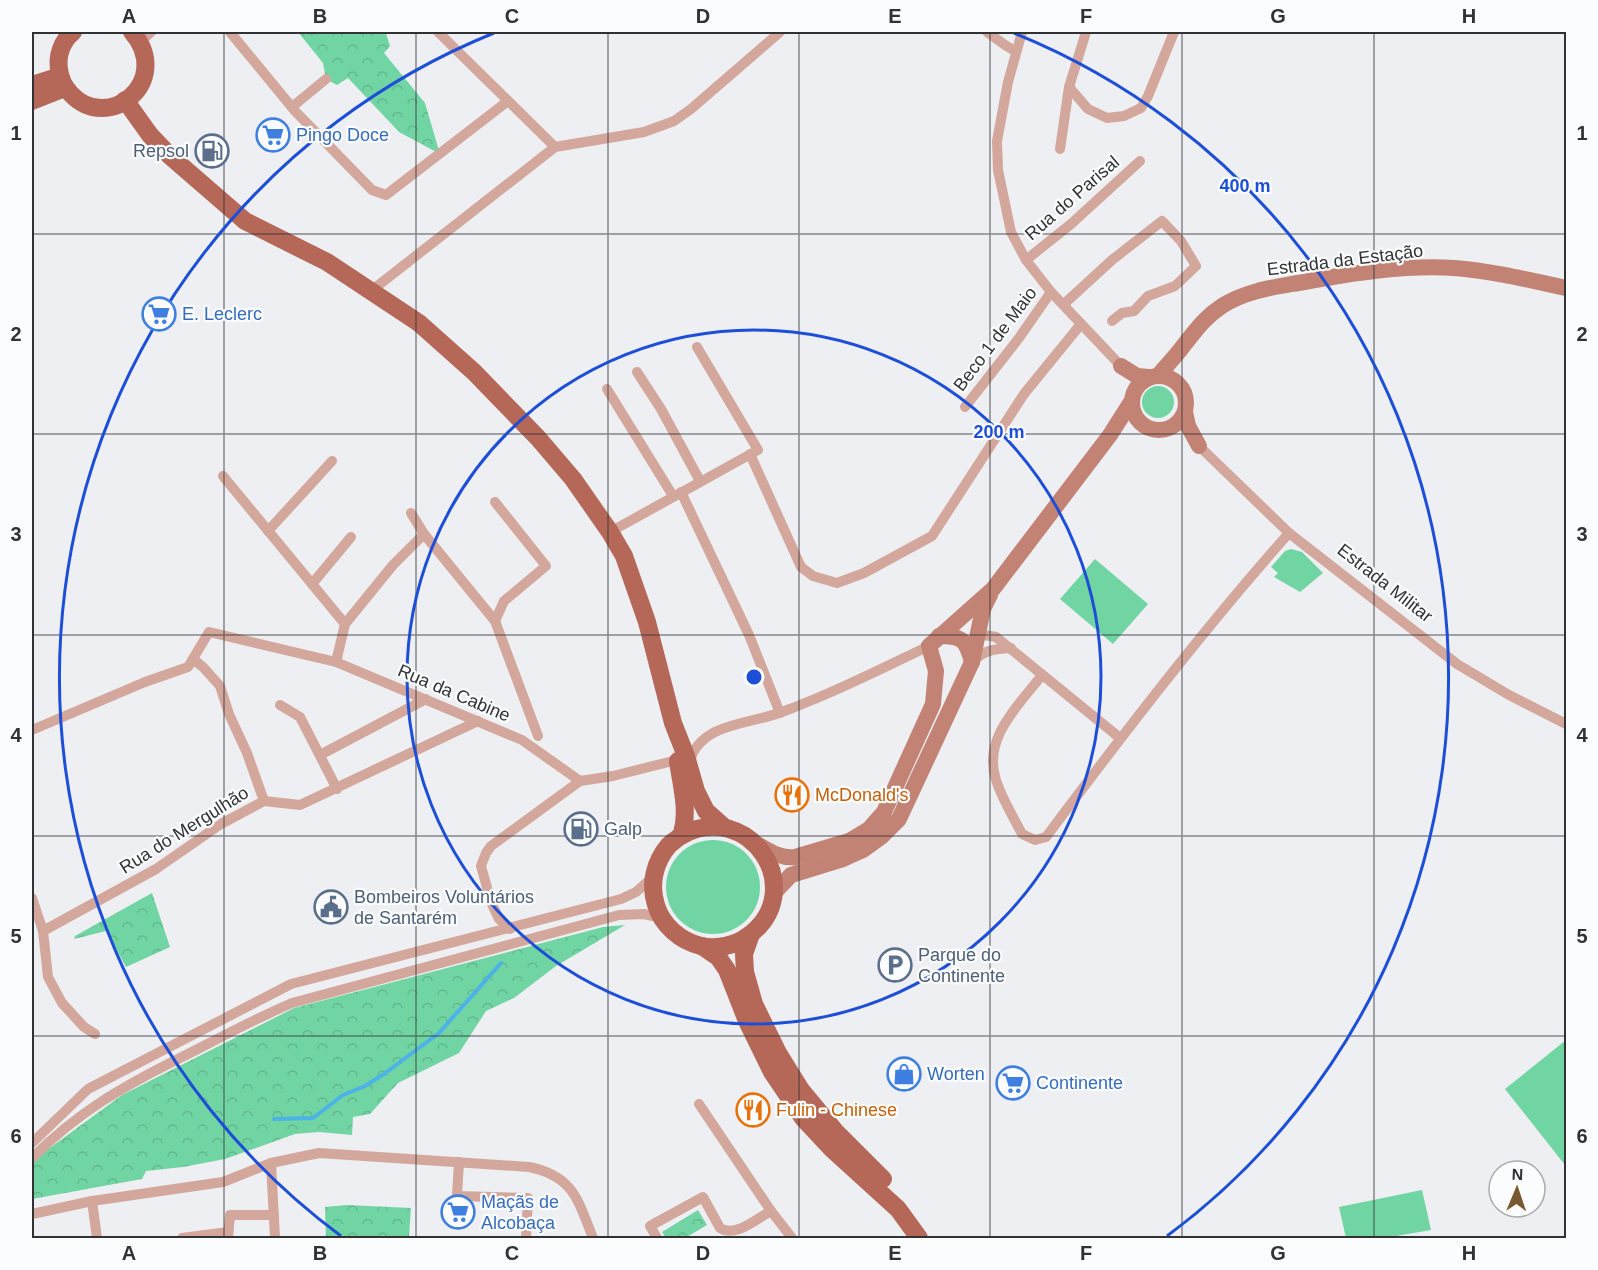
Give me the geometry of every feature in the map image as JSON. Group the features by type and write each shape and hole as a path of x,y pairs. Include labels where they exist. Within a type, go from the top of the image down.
{"main road":[{"path":"72,32 61,49 58,62 63,82 76,99 89,106 104,108 119,105 132,96 141,85 146,70 146,56 141,35"},
{"path":"32,85 63,82"},
{"path":"32,101 63,82"},
{"path":"125,100 150,135 170,156 245,221 327,262 419,323 474,372 538,438 566,471 610,532 624,556 633,580 674,723 683,763 685,816 681,836"},
{"path":"683,763 706,811 724,827"},
{"path":"724,827 741,833 755,843 766,856 771,869 773,894 766,916 751,934 744,954 745,972 754,1004 778,1053 801,1090 836,1131 912,1209 920,1237 898,1209 832,1149 803,1118 772,1072 747,1021 727,970 718,957 702,946 678,936 662,918 654,896 654,877 657,865 665,851 681,836 700,828 724,827"},
{"path":"702,946 728,945 751,934"}],"street":[{"path":"230,32 292,107 372,190 386,195 508,101"},
{"path":"438,32 555,147"},
{"path":"371,291 555,147 644,132 674,121 692,109 780,32"},
{"path":"987,32 1015,51"},
{"path":"1022,32 1015,51 997,141 998,170 1011,231 1026,260 1051,292 1122,366 1137,376 1162,376 1176,382 1186,399 1185,412 1169,429 1128,427 1110,435"},
{"path":"1060,149 1069,87 1086,32"},
{"path":"1069,87 1088,109 1107,118 1124,116 1141,108 1174,32"},
{"path":"292,107 326,79"},
{"name":"Rua do Parisal","path":"1026,260 1071,224 1140,161"},
{"path":"1064,304 1112,260 1162,221 1180,241 1196,266 1175,286 1148,296 1134,311 1122,313 1112,321"},
{"name":"Estrada da Estação","path":"1176,382 1177,367 1184,347 1198,325 1233,299 1255,291 1319,279 1409,268 1453,268 1488,272 1566,288"},
{"name":"Beco 1 de Maio","path":"965,407 1019,338 1051,292"},
{"path":"750,454 801,567 813,576 837,583 864,573 932,536 1024,394 1081,324"},
{"path":"610,532 758,450 697,347"},
{"name":"Estrada da Estação","path":"1153,377 1184,347"},
{"path":"1122,366 1132,397 1135,418 1144,426"},
{"path":"637,372 661,409 700,481"},
{"path":"773,894 791,875 843,859 863,850 881,837 899,819 972,662 983,609 993,589 1110,435 1139,384 1153,377"},
{"path":"607,389 677,494 749,635 780,713"},
{"name":"Estrada Militar","path":"1185,412 1188,426 1199,446"},
{"name":"Estrada Militar","path":"1169,429 1199,446 1288,533 1457,664 1509,695 1566,724"},
{"path":"268,531 332,461"},
{"path":"223,476 345,624"},
{"path":"495,502 546,566 504,601 495,621"},
{"path":"411,513 424,534 495,621 538,736"},
{"path":"1042,675 1000,729 995,745 993,766 999,789 1022,834 1035,840 1046,837 1120,738 1288,533"},
{"path":"336,662 345,624 393,565 424,534"},
{"path":"312,584 351,537"},
{"path":"934,641 993,589"},
{"path":"983,609 987,623 996,637 1120,738"},
{"name":"Rua da Cabine","path":"193,659 209,632 336,662 478,721 537,750 580,781"},
{"path":"978,634 996,637"},
{"path":"510,929 499,919 491,902 481,866 486,853 491,846 580,781 683,763 692,751 716,732 780,713 842,688 934,641 956,636 964,641 972,662"},
{"path":"755,843 776,855 787,858 849,841 869,830 884,812 933,704 936,670 934,641"},
{"path":"972,662 990,650 1011,648"},
{"path":"32,730 105,701 145,682 188,667 193,659 220,686 264,801"},
{"path":"320,755 426,699"},
{"path":"280,705 300,717 337,789"},
{"name":"Rua do Mergulhão","path":"43,931 156,869 221,824 264,801 300,805 478,721"},
{"path":"32,1143 88,1089 291,984 621,899 636,892 654,877"},
{"path":"32,897 43,931 48,977 62,1003 84,1027 95,1034"},
{"path":"487,935 492,920 491,902"},
{"path":"32,1158 88,1108 133,1081 256,1018 292,1003 619,915 644,914 662,918"},
{"path":"699,1104 792,1239"},
{"path":"35,1211 223,1182 271,1163 319,1153 530,1167 546,1171 571,1187 593,1239"},
{"path":"459,1162 457,1196 528,1198 526,1239"},
{"path":"271,1163 275,1239"},
{"path":"657,1239 650,1226 702,1197 720,1228 737,1235 771,1211"},
{"path":"92,1201 97,1239"},
{"path":"182,1239 228,1235 230,1215 274,1215"}],"green space":[{"path":"298,32 386,33 390,46 384,53 425,103 440,154 399,132 348,78 337,85 326,79 323,63"},
{"path":"1158,386 1169,391 1174,402 1169,413 1158,418 1147,413 1142,402 1147,391"},
{"path":"1291,549 1302,552 1323,573 1300,592 1274,577 1278,573 1271,567 1285,551"},
{"path":"1095,559 1148,604 1113,644 1060,599"},
{"path":"704,840 722,840 747,853 757,869 760,887 757,905 747,921 722,934 704,934 679,921 666,896 666,878 679,853"},
{"path":"152,893 170,947 126,967 106,931 74,939 75,936"},
{"path":"625,925 556,966 514,998 486,1011 459,1053 398,1083 370,1114 353,1117 352,1135 319,1132 295,1134 225,1159 146,1171 142,1179 32,1199 32,1161 122,1095 294,1008 603,927"},
{"path":"1566,1040 1566,1163 1565,1165 1505,1089"},
{"path":"1422,1190 1431,1230 1385,1238 1346,1238 1339,1207"},
{"path":"347,1205 411,1208 409,1237 439,1238 326,1238 325,1207"},
{"path":"698,1210 707,1225 685,1238 666,1238 662,1232"}],"waterway":[{"path":"274,1119 313,1118 343,1095 365,1086 384,1074 439,1033 501,963"}],"place":[{"name":"Pingo Doce","path":"273,135"},
{"name":"Repsol","path":"212,151"},
{"name":"E. Leclerc","path":"159,314"},
{"name":"McDonald's","path":"792,795"},
{"name":"Galp","path":"581,829"},
{"name":"Bombeiros Voluntários de Santarém","path":"331,907"},
{"name":"Parque do Continente","path":"895,965"},
{"name":"Worten","path":"904,1074"},
{"name":"Continente","path":"1013,1083"},
{"name":"Fulin - Chinese","path":"753,1110"},
{"name":"Maçãs de Alcobaça","path":"458,1212"}]}
